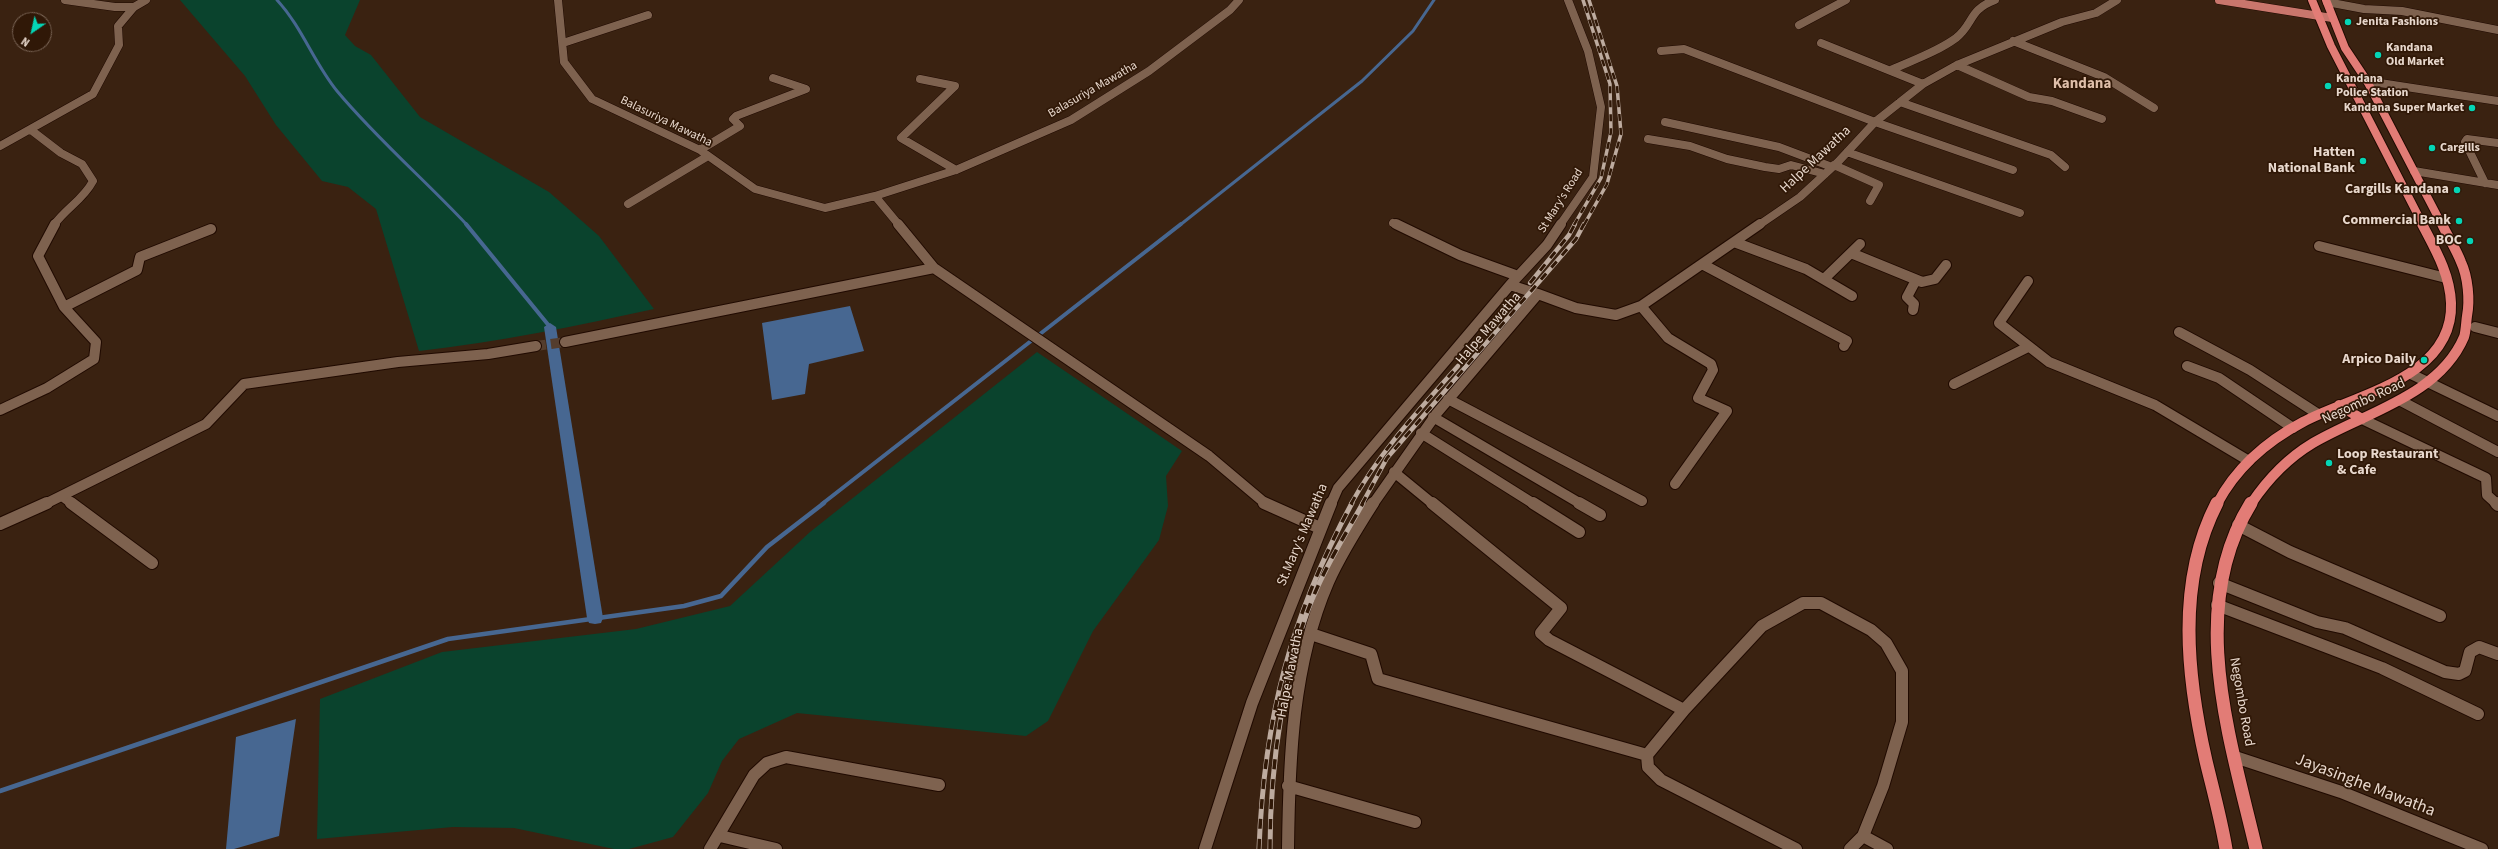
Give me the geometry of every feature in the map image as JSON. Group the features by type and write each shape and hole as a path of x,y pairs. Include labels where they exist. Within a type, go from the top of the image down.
{"highway":[{"name":"Negombo Road","path":"2226,849 2198,716 2189,659 2188,619 2190,586 2198,552 2215,508 2232,478 2282,434 2318,414 2411,374 2436,349 2444,335 2451,310 2446,278 2429,235 2318,16 2312,0"},
{"name":"Negombo Road","path":"2256,849 2235,757 2219,672 2216,629 2219,583 2238,525 2253,498 2284,465 2311,444 2433,385 2462,360 2470,344 2477,313 2473,285 2367,81 2345,48 2326,1"},
{"path":"2339,405 2362,419"}],"main road":[{"path":"2219,0 2332,18"}],"street":[{"path":"65,0 115,7 134,7"},
{"path":"0,146 93,94 119,46 118,26 134,7 146,0"},
{"name":"Balasuriya Mawatha","path":"558,0 564,62 592,99 700,150 755,189 825,208 875,196 956,170 1071,120 1149,71 1230,10 1239,0"},
{"name":"St Mary's Road","path":"1510,285 1547,245 1593,177 1601,107 1588,51 1568,0"},
{"path":"1799,25 1846,0"},
{"path":"1891,70 1956,37 1967,26 1972,12 1981,4 1995,0"},
{"name":"Halpe Mawatha","path":"1288,849 1288,786 1298,701 1311,634 1327,587 1366,513 1433,416 1538,294 1576,308 1616,315 1641,306 1800,197 1847,152 1874,122 1923,84 1957,65 2062,22 2096,13 2117,0"},
{"path":"2326,1 2364,9 2402,11 2498,30"},
{"path":"563,42 648,15"},
{"path":"2013,41 2105,78 2134,92 2154,108"},
{"path":"1821,43 1923,84"},
{"path":"1661,51 1684,49 1874,122 2013,170"},
{"path":"1957,65 2029,97 2052,101 2102,119"},
{"path":"700,150 740,126 733,119 736,116 806,89 804,86 773,78"},
{"path":"920,80 955,86 901,138 956,170"},
{"path":"2367,81 2498,101"},
{"path":"1900,102 2051,155 2065,167"},
{"path":"1664,122 1779,147 1830,169 1879,185 1870,201"},
{"path":"0,410 47,388 94,359 96,342 64,307 38,256 48,235 63,214 86,197 93,181 82,164 61,154 31,130"},
{"path":"1648,139 1690,146 1727,159 1765,167 1780,169 1791,165 1830,169"},
{"path":"2485,183 2465,142 2467,139 2498,143"},
{"path":"1847,152 2020,212"},
{"path":"628,204 708,156"},
{"path":"2414,171 2498,185"},
{"path":"875,196 934,268 1209,456 1262,502 1320,528"},
{"path":"1393,223 1460,255 1518,276"},
{"path":"64,307 136,270 140,257 211,230"},
{"path":"1734,242 1806,269 1852,296"},
{"path":"1824,279 1860,244"},
{"path":"2319,246 2446,278"},
{"path":"1851,253 1922,282 1935,279 1946,265"},
{"path":"1702,264 1847,341 1844,346"},
{"path":"565,342 934,268"},
{"path":"1913,310 1914,304 1907,297 1916,280"},
{"path":"2028,281 1999,323 2028,347 2050,362 2155,405 2250,461"},
{"path":"1510,285 1538,294"},
{"name":"St.Mary's Mawatha","path":"1205,849 1252,703 1320,528 1338,488 1510,285"},
{"path":"1641,306 1668,338 1711,364 1713,370 1698,398 1726,411 1675,484"},
{"path":"2475,326 2498,333"},
{"path":"2179,332 2250,370 2318,414"},
{"path":"0,524 62,496 206,424 244,384 398,362 488,354 536,346"},
{"path":"1954,384 2028,347"},
{"path":"2186,366 2219,378 2293,428"},
{"path":"2411,374 2498,416"},
{"path":"1448,399 1642,501"},
{"path":"2401,401 2498,452"},
{"path":"1433,416 1600,515"},
{"path":"2362,419 2486,478 2487,495 2498,504"},
{"path":"1421,433 1579,532"},
{"path":"1394,472 1561,608 1541,633 1549,640 1684,710"},
{"path":"62,496 152,563"},
{"path":"2238,525 2290,552 2440,616"},
{"path":"2219,583 2317,622 2345,628 2445,672 2459,674 2465,671 2470,652 2479,647 2498,654"},
{"path":"1796,849 1661,780 1648,767 1647,755 1684,710 1762,626 1803,603 1821,602 1872,630 1886,643 1902,672 1902,722 1882,786 1863,836 1850,849"},
{"path":"2217,605 2370,664 2441,694 2478,714"},
{"path":"1311,634 1371,654 1378,679 1647,755"},
{"path":"710,849 720,836 754,776 767,763 786,757 939,785"},
{"name":"Jayasinghe Mawatha","path":"2235,757 2341,792 2482,849"},
{"path":"1288,786 1415,822"},
{"path":"720,836 776,849"},
{"path":"1863,836 1887,849"}],"green space":[{"path":"180,0 360,0 345,35 355,46 371,55 420,117 549,192 599,236 654,309 508,338 419,351 376,209 348,187 322,181 276,125 245,76"},
{"path":"1037,352 1182,451 1166,476 1168,506 1159,540 1093,631 1048,721 1026,736 797,713 739,739 722,761 708,793 673,837 629,849 614,849 514,828 453,827 317,839 320,699 442,652 636,629 730,606 810,532"}],"water":[{"path":"850,306 864,351 809,364 805,394 772,400 762,323"},
{"path":"296,719 279,836 234,849 226,849 236,737"}],"waterway":[{"path":"277,0 294,22 321,69 352,109 467,225"},
{"path":"1180,225 1362,81 1413,31 1434,0"},
{"path":"466,224 550,327"},
{"path":"822,504 1181,224"},
{"path":"550,327 595,618"},
{"path":"0,791 448,639 684,606 721,596 767,547 824,503"}],"tunnel":[{"path":"536,346 565,342"}],"railway":[{"path":"1574,225 1601,178 1611,132 1610,84 1583,0"},
{"path":"1584,225 1607,184 1621,134 1617,86 1589,0"},
{"path":"1530,283 1569,235 1575,224"},
{"path":"1362,504 1387,458 1576,239 1584,224"},
{"path":"1351,504 1374,466 1387,449 1458,366"},
{"path":"1259,849 1267,756 1274,713 1284,670 1312,587 1330,546 1352,503"},
{"path":"1270,849 1276,749 1281,714 1296,647 1306,615 1323,575 1363,503"}],"place":[{"name":"Jenita Fashions","path":"2348,22"},
{"name":"Kandana Old Market","path":"2378,55"},
{"name":"Kandana Police Station","path":"2328,86"},
{"name":"Kandana Super Market","path":"2472,108"},
{"name":"Cargills","path":"2432,148"},
{"name":"Hatten National Bank","path":"2363,161"},
{"name":"Cargills Kandana","path":"2457,190"},
{"name":"Commercial Bank","path":"2459,221"},
{"name":"BOC","path":"2470,241"},
{"name":"Arpico Daily","path":"2424,360"},
{"name":"Loop Restaurant & Cafe","path":"2329,463"}],"district":[{"name":"Kandana","path":"2082,85"}]}
